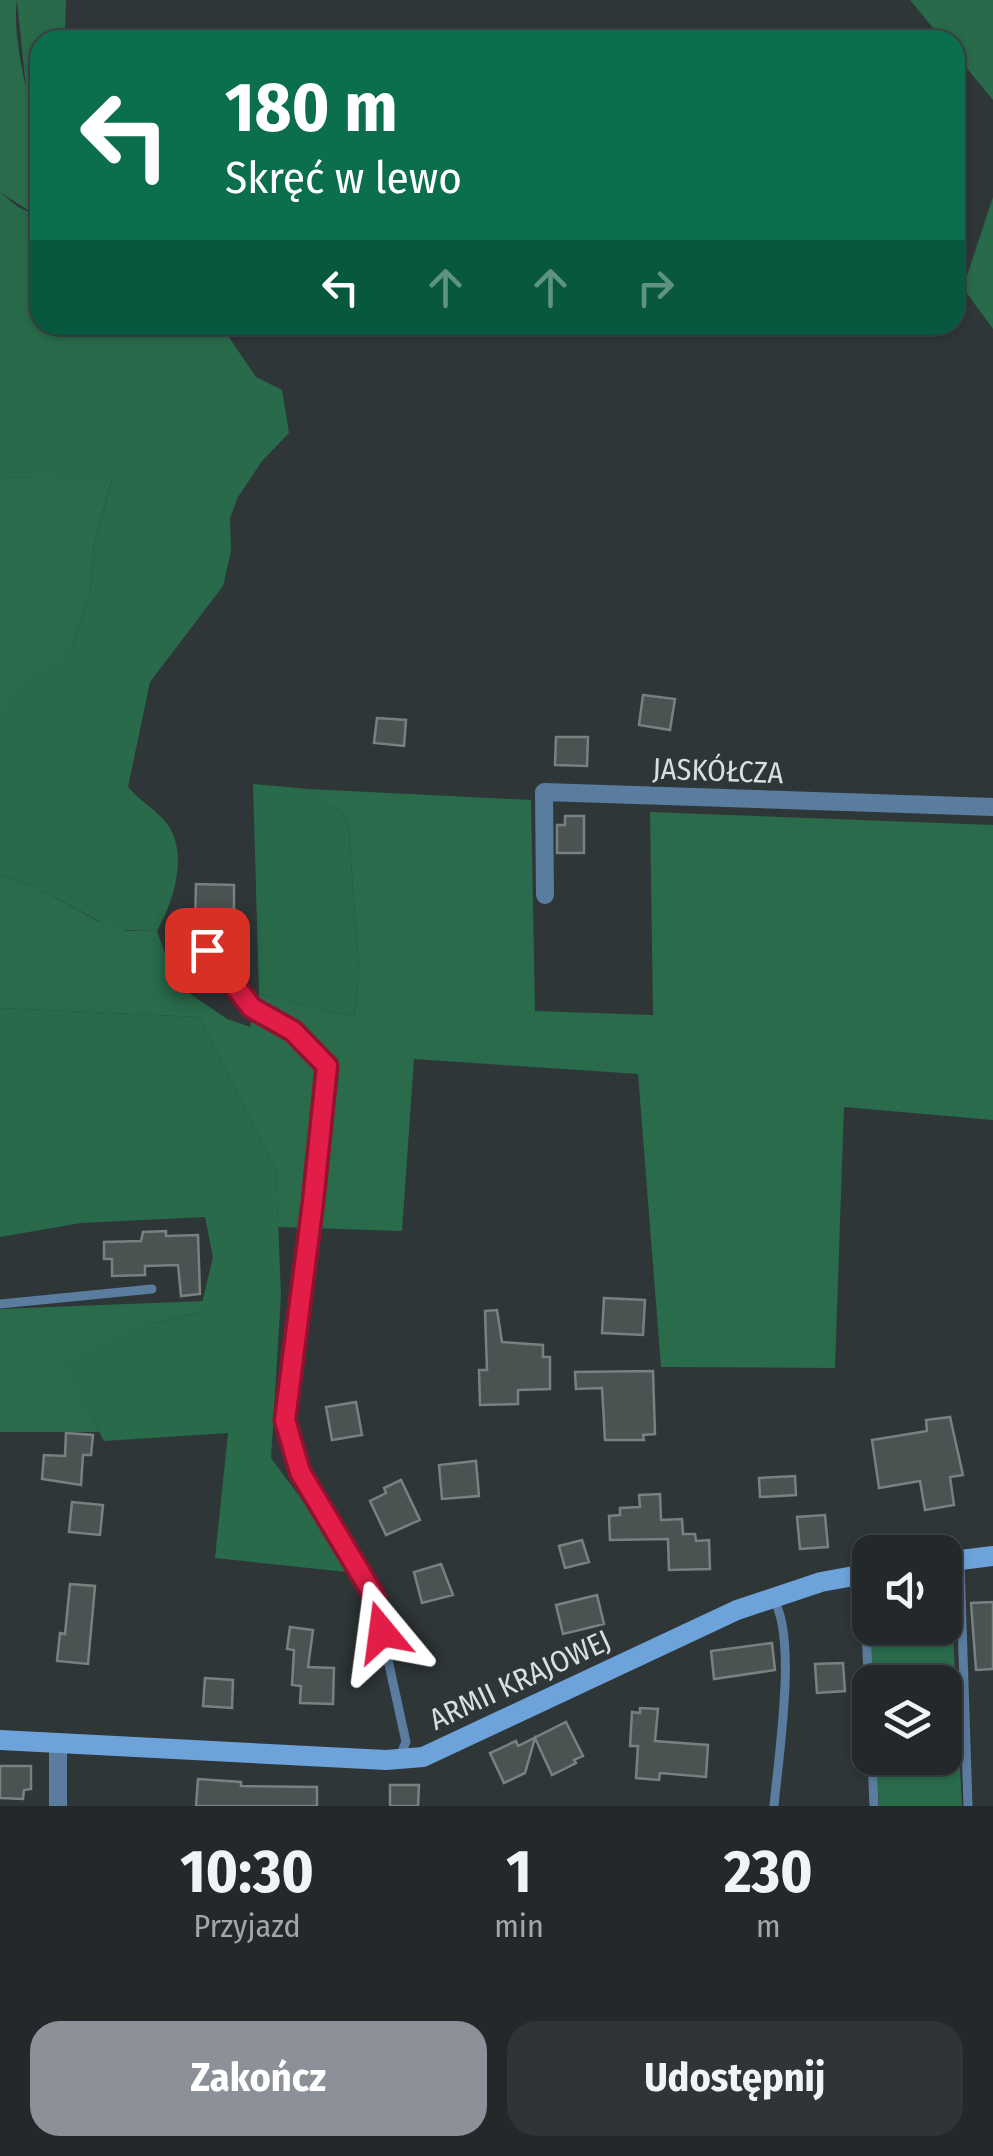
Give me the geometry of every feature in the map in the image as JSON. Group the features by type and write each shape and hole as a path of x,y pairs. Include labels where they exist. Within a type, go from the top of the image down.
{"street":[{"name":"JASKÓŁCZA","path":"544,895 544,792 993,808"},
{"path":"962,1560 993,1556"},
{"name":"ARMII KRAJOWEJ","path":"0,1740 58,1746 423,1757 771,1597 852,1577"},
{"path":"58,1746 58,1806"}],"lane":[{"path":"207,950 252,1008 293,1031 327,1066 285,1420 300,1472 374,1596 406,1742 399,1759"},
{"path":"0,1304 152,1289"},
{"path":"771,1597 780,1611 786,1664 774,1806"},
{"path":"957,1645 968,1806"},
{"path":"873,1775 874,1806"}],"green space":[{"path":"0,0 17,0 19,51 30,105 30,211 0,192"},
{"path":"17,0 66,0 65,30 30,30 30,122"},
{"path":"910,0 993,0 993,100 965,66 965,30 935,30"},
{"path":"0,192 30,212 30,335 228,335 256,377 282,390 289,433 262,461 238,497 230,518 231,551 223,586 150,682 128,787 163,819 176,845 174,890 157,931 116,930 39,889 0,874 0,714 20,680 57,661 72,647 90,591 94,545 112,480 0,477"},
{"path":"993,197 993,329 965,291"},
{"path":"0,477 112,479 94,545 90,591 72,647 0,718"},
{"path":"253,784 309,789 348,819 359,971 354,1017 259,994"},
{"path":"309,789 531,800 535,1011 653,1015 650,812 993,825 993,1120 844,1107 835,1368 661,1367 638,1074 414,1059 402,1231 278,1227 276,1170 199,1017 0,1008 0,874 39,889 98,921 127,931 157,931 176,984 227,1019 250,1027 259,994 354,1017 359,971 348,819"},
{"path":"0,1008 199,1017 276,1170 281,1295 271,1458 356,1573 215,1558 228,1433 104,1441 63,1364 149,1324 200,1312 213,1257 205,1217 81,1223 0,1237"},
{"path":"203,1301 200,1312 149,1324 64,1364 99,1432 0,1432 0,1309"},
{"path":"870,1645 954,1645 955,1665 871,1665"},
{"path":"877,1775 960,1775 962,1806 879,1806"}],"building":[{"path":"643,695 675,699 670,730 639,725"},
{"path":"377,718 406,720 404,746 374,743"},
{"path":"556,737 588,737 587,766 555,765"},
{"path":"565,816 584,816 584,853 557,853 557,825 565,825"},
{"path":"196,884 234,885 234,925 195,924"},
{"path":"166,1231 166,1236 198,1235 200,1294 181,1296 178,1265 145,1266 145,1275 112,1276 112,1259 104,1259 104,1242 141,1241 143,1232"},
{"path":"604,1298 645,1300 643,1335 602,1333"},
{"path":"497,1310 502,1342 543,1345 543,1357 550,1357 550,1389 518,1390 518,1404 480,1405 479,1370 487,1370 485,1311"},
{"path":"653,1371 655,1434 643,1435 644,1440 605,1440 602,1388 576,1389 575,1372"},
{"path":"356,1402 362,1435 332,1440 326,1407"},
{"path":"950,1417 963,1475 950,1477 954,1505 925,1510 920,1481 879,1488 872,1440 927,1431 926,1420"},
{"path":"66,1433 93,1435 91,1455 83,1455 81,1485 42,1479 44,1455 65,1456"},
{"path":"476,1461 479,1496 442,1499 439,1465"},
{"path":"795,1476 796,1495 760,1497 759,1478"},
{"path":"401,1480 420,1520 386,1535 370,1501"},
{"path":"660,1494 661,1520 682,1519 683,1534 695,1534 696,1541 709,1540 710,1569 669,1570 668,1539 610,1540 609,1516 620,1515 620,1508 640,1507 639,1495"},
{"path":"72,1502 103,1505 100,1535 69,1532"},
{"path":"825,1515 828,1547 800,1549 797,1517"},
{"path":"582,1540 589,1562 565,1568 559,1546"},
{"path":"441,1564 453,1595 422,1603 414,1572"},
{"path":"70,1584 95,1586 88,1664 57,1661 60,1633 65,1634"},
{"path":"597,1595 604,1624 563,1634 556,1605"},
{"path":"993,1602 993,1669 976,1670 971,1603"},
{"path":"290,1627 313,1630 308,1667 334,1668 333,1704 300,1703 301,1686 292,1685 294,1650 287,1649"},
{"path":"772,1643 775,1670 714,1679 711,1651"},
{"path":"843,1663 845,1691 817,1693 815,1664"},
{"path":"205,1678 233,1680 232,1708 203,1706"},
{"path":"640,1708 658,1709 655,1741 708,1745 706,1777 660,1773 659,1780 636,1778 638,1746 630,1746 632,1712 640,1713"},
{"path":"566,1722 583,1756 574,1760 576,1763 552,1775 535,1738 525,1773 504,1783 490,1753 516,1741 518,1746"},
{"path":"0,1766 31,1766 31,1789 24,1790 23,1799 0,1798"},
{"path":"198,1779 241,1782 241,1786 317,1787 317,1806 196,1806"},
{"path":"390,1785 419,1785 418,1806 390,1806"}],"route":[{"path":"207,950 252,1008 293,1031 327,1066 285,1420 300,1472 374,1596 382,1632"}]}
